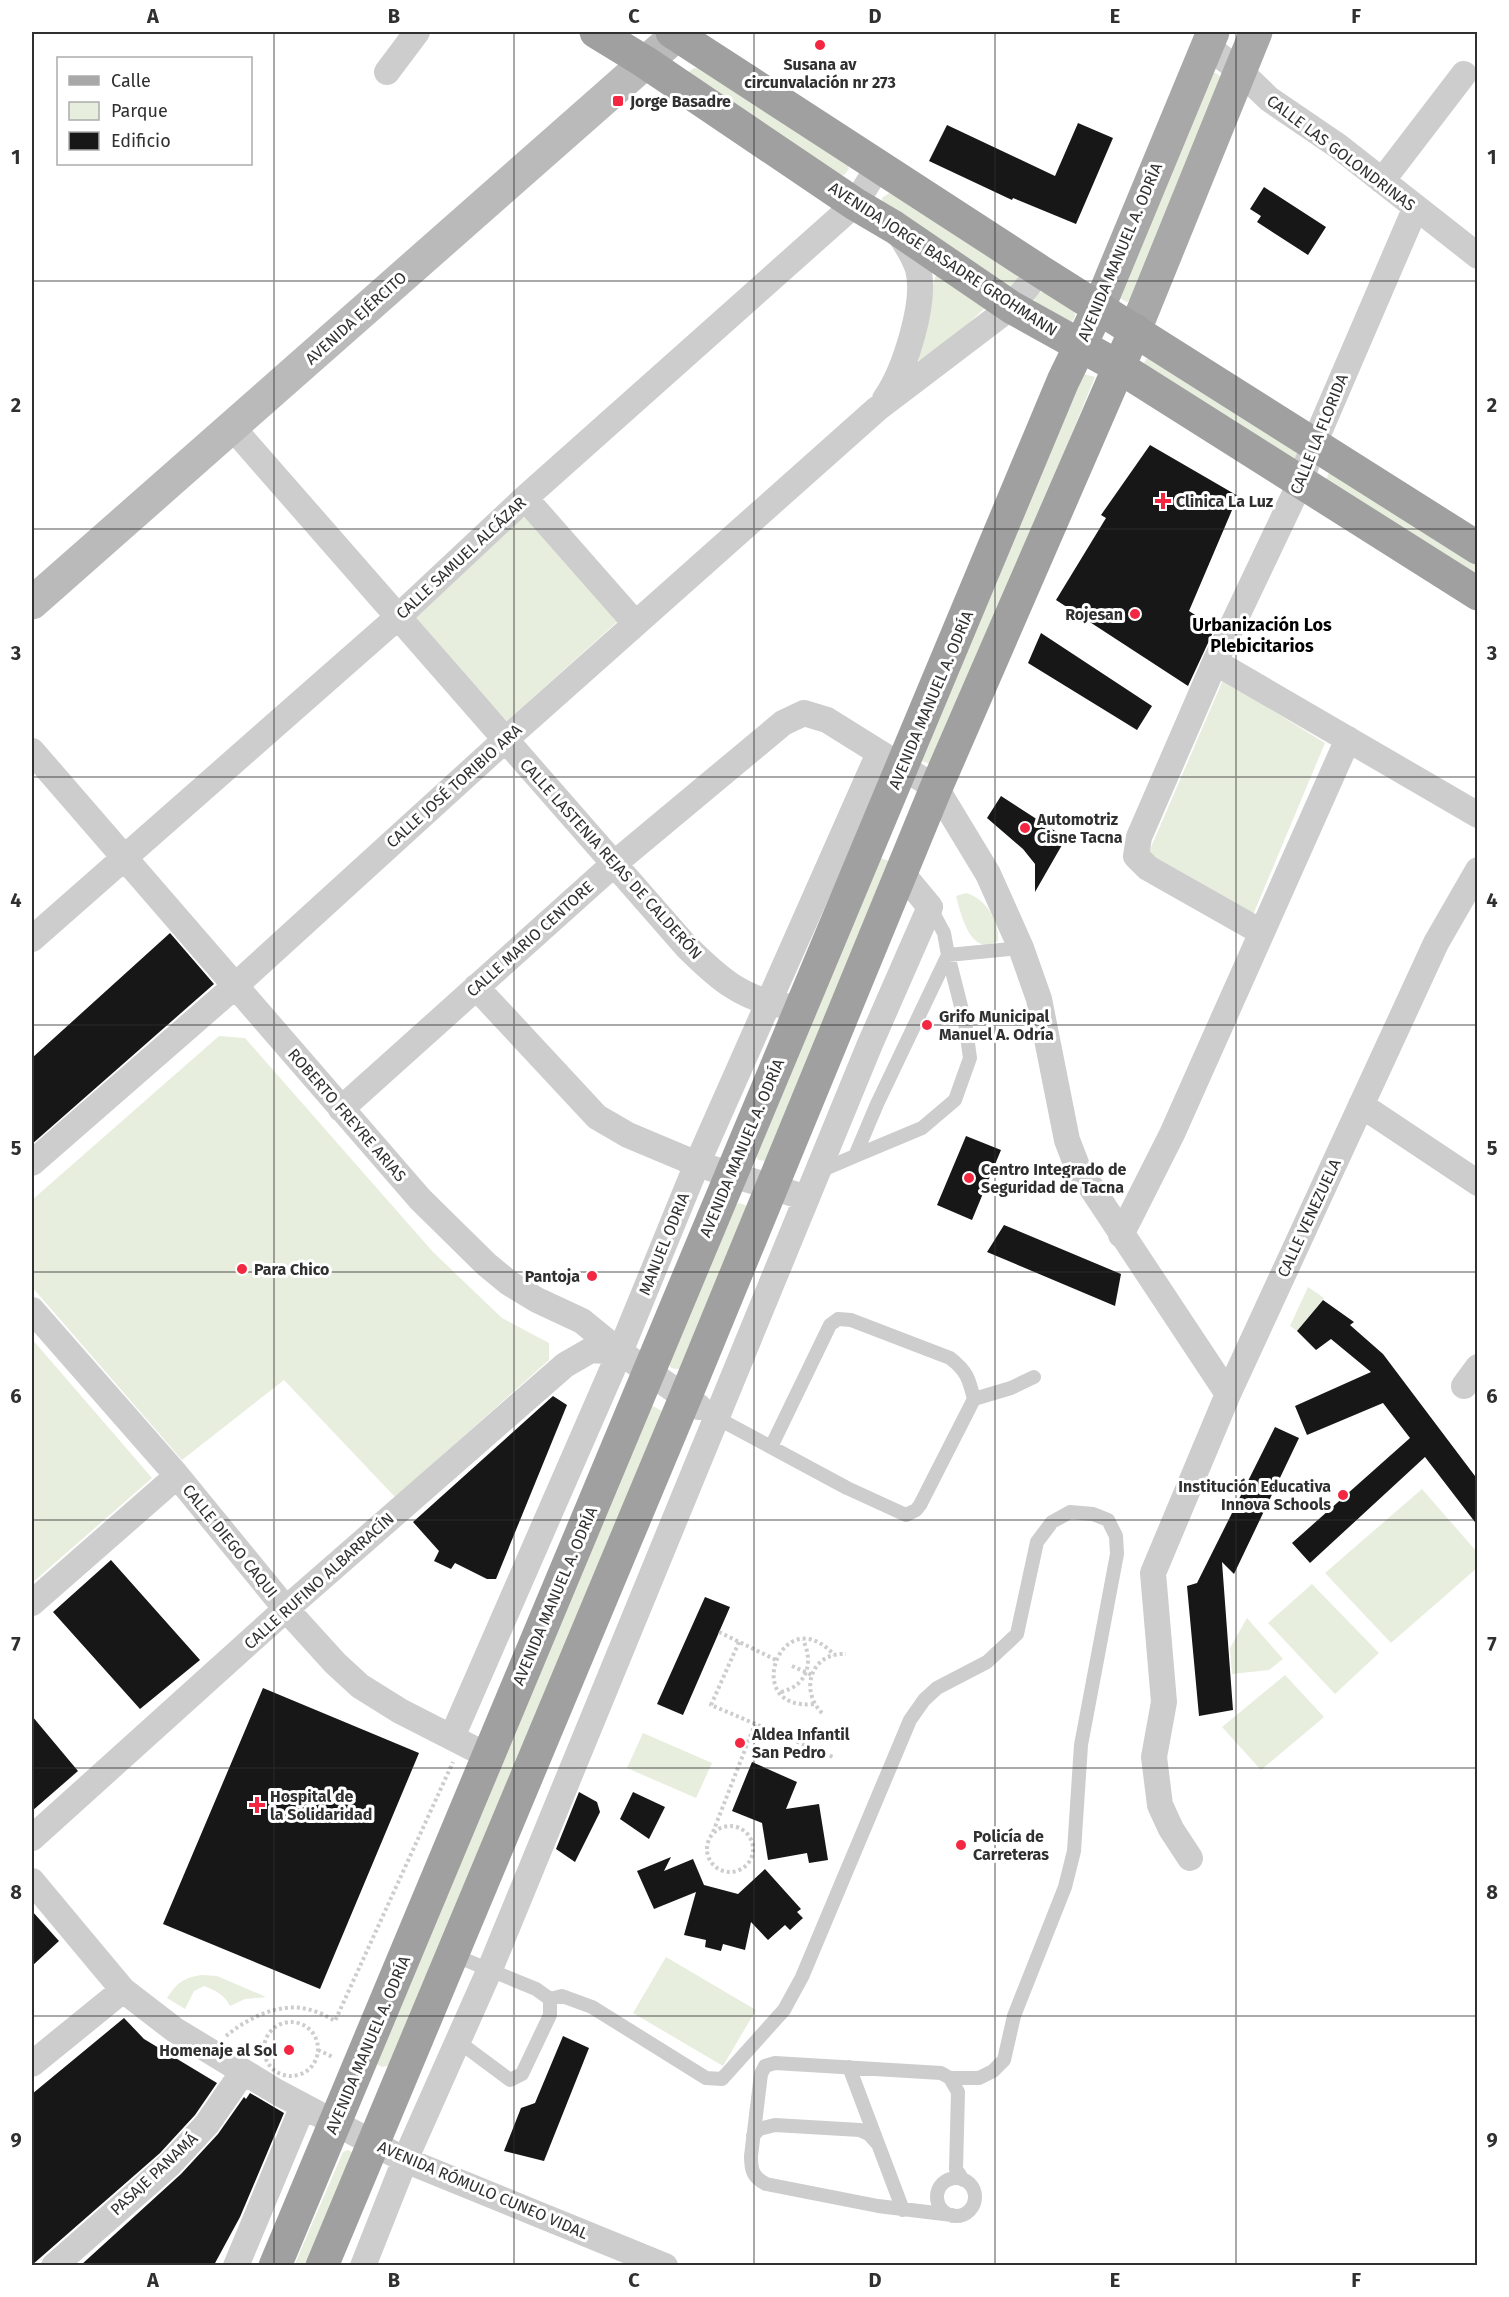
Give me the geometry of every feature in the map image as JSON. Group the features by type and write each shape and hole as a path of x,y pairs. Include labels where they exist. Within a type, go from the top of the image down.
{"highway":[{"name":"AVENIDA JORGE BASADRE GROHMANN","path":"596,32 645,62 1011,307 1119,367 1478,594"},
{"path":"676,32 878,167 1313,446 1478,548"},
{"name":"AVENIDA MANUEL A. ODRÍA","path":"275,2265 335,2124 467,1745 650,1372 801,1007 891,760 1099,307"},
{"path":"322,2265 685,1398 936,788 1134,330"}],"main road":[{"name":"AVENIDA EJÉRCITO","path":"32,603 645,62 676,32"},
{"path":"1134,330 1256,32"},
{"name":"AVENIDA MANUEL A. ODRÍA","path":"1099,307 1210,39"}],"street":[{"path":"387,72 417,32"},
{"name":"CALLE LAS GOLONDRINAS","path":"1210,39 1269,99 1338,146 1478,256"},
{"path":"1382,181 1464,74"},
{"name":"CALLE SAMUEL ALCÁZAR","path":"32,939 398,617 525,498 855,204 878,167"},
{"name":"CALLE LA FLORIDA","path":"1261,932 1148,868 1136,856 1139,837 1215,662 1300,483 1313,446 1415,208"},
{"name":"CALLE JOSÉ TORIBIO ARA","path":"878,409 894,386 905,359 921,297 919,270 909,248 894,227"},
{"name":"CALLE JOSÉ TORIBIO ARA","path":"32,1163 235,986 635,623 878,409 1011,307 1040,271"},
{"name":"CALLE LASTENIA REJAS DE CALDERÓN","path":"232,428 703,963 746,996 769,1004 801,1007"},
{"path":"525,498 635,623"},
{"path":"1215,662 1478,815"},
{"name":"CALLE MARIO CENTORE","path":"341,1108 615,863 783,723 804,713 827,720 936,788"},
{"path":"1121,1236 1172,1134 1348,739"},
{"name":"ROBERTO FREYRE ARIAS","path":"32,751 420,1199 486,1264 509,1283 537,1300 582,1321 620,1352 717,1418"},
{"name":"MANUEL ODRIA","path":"467,1745 620,1352 697,1164 769,1004 891,760"},
{"path":"936,788 988,873 1021,948 1039,999 1067,1140 1077,1166 1121,1236 1228,1394"},
{"name":"CALLE VENEZUELA","path":"1190,1858 1171,1829 1160,1805 1154,1757 1164,1702 1153,1573 1228,1394 1361,1105 1436,943 1478,870"},
{"path":"363,2265 405,2160 490,1969 870,1044 930,907 901,872"},
{"path":"476,987 597,1117 628,1136 697,1164 807,1198"},
{"path":"1361,1105 1478,1183"},
{"name":"CALLE DIEGO CAQUI","path":"32,1310 177,1476 286,1610 335,1663 360,1686 400,1711 467,1745"},
{"name":"CALLE RUFINO ALBARRACÍN","path":"32,1838 286,1610 565,1365 591,1350 620,1352"},
{"path":"32,1603 177,1476"},
{"name":"AVENIDA RÓMULO CUNEO VIDAL","path":"32,1881 123,1990 175,2030 243,2072 405,2160 665,2265"},
{"path":"32,2064 123,1990"},
{"name":"PASAJE PANAMÁ","path":"54,2265 170,2164 207,2124 243,2072"},
{"path":"236,2265 303,2106"}],"lane":[{"path":"818,1171 922,1128 955,1100 970,1058 965,1022 944,933 930,907"},
{"path":"948,955 1021,948"},
{"path":"855,1156 877,1104 948,955"},
{"path":"717,1418 847,1488 906,1515 911,1514 920,1504 974,1399 969,1380 963,1368 950,1358 851,1320 838,1319 830,1325 771,1447"},
{"path":"974,1399 1011,1388 1034,1377"},
{"path":"451,1954 536,1989 550,1999 562,1996 592,2007 706,2078 722,2079 784,2010 802,1977 910,1720 924,1700 937,1688 987,1662 1017,1634 1037,1542 1052,1522 1070,1512 1093,1514 1107,1520 1116,1536 1117,1554 1081,1745 1074,1851 1067,1878 1014,2016 1004,2060 993,2071 979,2078 950,2078 941,2073 849,2067 775,2063 765,2066"},
{"path":"459,2042 510,2080 522,2074 550,2015 550,1999"},
{"path":"759,2037 765,2066 761,2074 756,2108 751,2170 756,2178 766,2184 903,2210 964,2214 974,2199 972,2187 959,2174 958,2092 950,2078"},
{"path":"849,2067 864,2125 868,2134 878,2144 903,2210"},
{"path":"756,2108 761,2117 775,2125"},
{"path":"753,2136 759,2129 775,2125 864,2125"},
{"path":"952,2215 941,2209 938,2191 947,2180 959,2174"},
{"path":"927,2212 934,2208 938,2201"}],"path":[{"path":"719,1632 776,1660"},
{"path":"814,1704 793,1703 780,1692 774,1679 776,1660 783,1648 793,1642 803,1640 815,1641 825,1646 834,1655"},
{"path":"780,1692 793,1688 807,1672 808,1651 803,1640"},
{"path":"739,1642 711,1705 833,1757"},
{"path":"822,1713 814,1704 810,1694 809,1683 812,1675 819,1663 834,1655 846,1654"},
{"path":"792,1666 812,1675"},
{"path":"712,1834 718,1829 732,1826 746,1833 753,1847 750,1862 738,1872 730,1873 715,1868 710,1862 707,1848 712,1834 755,1724"},
{"path":"225,2036 255,2016 297,2007 313,2010 335,2021 467,1745"},
{"path":"297,2023 312,2033 318,2050 316,2059 304,2073 286,2076 271,2068 266,2061 264,2044 273,2029 280,2025 297,2023"}],"green space":[{"path":"694,68 704,69 845,157 849,169 844,175 834,174 693,80 689,72"},
{"path":"1208,73 1216,73 1222,78 1132,299 1127,302 1119,298"},
{"path":"889,193 896,195 1017,272 1020,280 1015,288 1007,288 883,204 882,198"},
{"path":"939,274 987,306 923,366 917,357 935,277"},
{"path":"1041,292 1049,293 1074,309 1075,316 1072,322 1035,303 1034,296"},
{"path":"1146,359 1154,359 1295,449 1297,457 1295,463 1142,367"},
{"path":"1077,372 1095,377 936,766 919,760"},
{"path":"1330,471 1477,561 1477,581 1326,479"},
{"path":"526,512 618,621 507,721 412,617"},
{"path":"1223,680 1325,743 1253,915 1148,854"},
{"path":"876,857 890,861 772,1162 758,1160 756,1154"},
{"path":"966,893 979,900 990,911 997,926 998,941 989,945 981,944 969,932 956,896"},
{"name":"Para Chico","path":"219,1036 245,1038 433,1252 502,1318 549,1343 549,1360 395,1497 284,1380 182,1460 32,1287 32,1200"},
{"path":"739,1203 750,1207 683,1370 671,1368 668,1362 733,1206"},
{"path":"1308,1287 1324,1298 1297,1331 1290,1326"},
{"path":"32,1339 152,1478 32,1583"},
{"path":"653,1406 662,1411 395,2064 382,2067 373,2062 644,1410"},
{"path":"1422,1489 1477,1552 1477,1568 1391,1643 1325,1573"},
{"path":"1312,1584 1379,1653 1335,1694 1268,1623"},
{"path":"1247,1618 1283,1659 1269,1670 1232,1674 1230,1648"},
{"path":"1285,1675 1324,1717 1261,1770 1222,1727"},
{"path":"643,1733 712,1763 696,1798 627,1768"},
{"path":"666,1957 756,2010 723,2066 633,2013"},
{"path":"202,1975 217,1976 266,1997 245,1999 230,2006 216,1991 204,1986 194,1991 185,2009 167,1998 181,1982"},
{"path":"348,2150 355,2154 310,2265 294,2266 343,2152"}],"building":[{"path":"1078,123 1113,138 1076,224 1013,198 1012,200 929,161 947,125 1055,176"},
{"path":"1264,187 1326,227 1308,255 1257,222 1261,216 1250,209"},
{"path":"1150,445 1238,496 1189,611 1215,628 1188,686 1056,600 1106,518 1101,515"},
{"path":"1041,633 1152,706 1137,730 1028,663"},
{"name":"Automotriz Cisne Tacna","path":"1001,796 1066,838 1035,892 1035,864 1023,849 987,818"},
{"path":"170,933 214,984 32,1144 32,1058"},
{"name":"Centro Integrado de Seguridad de Tacna","path":"966,1136 1001,1150 972,1220 937,1205"},
{"path":"1004,1225 1121,1274 1115,1306 987,1252"},
{"path":"1323,1300 1354,1322 1350,1325 1383,1354 1478,1480 1478,1526 1425,1457 1310,1563 1292,1543 1410,1438 1383,1403 1307,1435 1295,1406 1371,1372 1331,1339 1316,1350 1297,1331"},
{"path":"553,1396 567,1405 496,1579 487,1579 455,1563 451,1569 434,1561 439,1551 413,1522"},
{"path":"1275,1427 1299,1438 1234,1574 1222,1562 1233,1710 1199,1716 1187,1586 1197,1583"},
{"path":"111,1560 200,1660 140,1709 53,1612"},
{"path":"705,1597 730,1607 683,1715 657,1704"},
{"name":"Hospital de la Solidaridad","path":"263,1688 419,1753 320,1989 163,1924"},
{"path":"32,1716 78,1771 32,1811"},
{"path":"752,1762 797,1782 786,1809 819,1804 828,1860 809,1863 807,1853 768,1860 762,1823 732,1811"},
{"path":"579,1792 597,1802 600,1812 575,1862 556,1849"},
{"path":"633,1792 665,1807 649,1839 620,1819"},
{"path":"671,1857 664,1871 693,1859 704,1885 738,1894 765,1869 801,1909 797,1912 803,1918 790,1930 785,1925 768,1940 751,1922 745,1950 723,1944 721,1951 705,1947 706,1940 684,1935 696,1892 654,1909 637,1871"},
{"path":"32,1911 59,1941 32,1966"},
{"path":"124,2018 144,2039 217,2083 195,2115 160,2153 32,2265 32,2094"},
{"path":"563,2036 589,2048 544,2161 504,2151 521,2108 535,2103"},
{"path":"250,2093 284,2113 240,2217 214,2265 81,2265 181,2174 218,2134 244,2097 246,2099"}],"place":[{"name":"Susana av circunvalación nr 273","path":"820,45"},
{"name":"Jorge Basadre","path":"618,101"},
{"name":"Clinica La Luz","path":"1163,501"},
{"name":"Rojesan","path":"1135,614"},
{"name":"Automotriz Cisne Tacna","path":"1025,828"},
{"name":"Grifo Municipal Manuel A. Odría","path":"927,1025"},
{"name":"Centro Integrado de Seguridad de Tacna","path":"969,1178"},
{"name":"Para Chico","path":"242,1269"},
{"name":"Pantoja","path":"592,1276"},
{"name":"Institución Educativa Innova Schools","path":"1343,1495"},
{"name":"Aldea Infantil San Pedro","path":"740,1743"},
{"name":"Hospital de la Solidaridad","path":"257,1805"},
{"name":"Policía de Carreteras","path":"961,1845"},
{"name":"Homenaje al Sol","path":"289,2050"}],"district":[{"name":"Urbanización Los Plebicitarios","path":"1262,635"}]}
